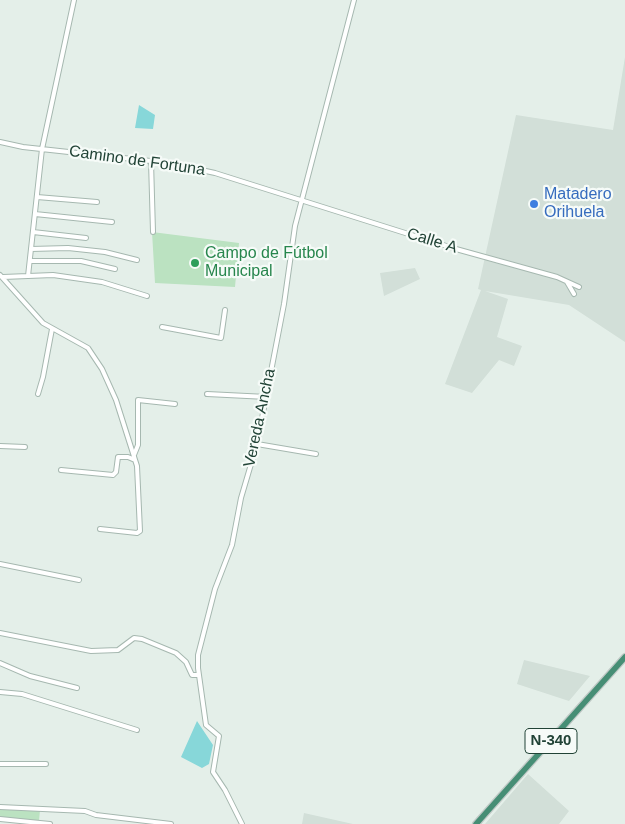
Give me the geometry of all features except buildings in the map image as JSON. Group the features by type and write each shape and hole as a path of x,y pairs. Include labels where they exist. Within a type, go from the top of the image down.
{"highway":[{"name":"N-340","path":"476,824 625,657"}],"street":[{"path":"28,276 42,149 74,0"},
{"name":"Vereda Ancha","path":"242,824 214,772 220,736 206,725 198,655 206,618 232,545 241,498 257,444 284,304 295,226 354,0"},
{"name":"Camino de Fortuna","path":"0,142 42,149 151,161 215,172 301,200"},
{"path":"151,161 153,232"},
{"path":"37,197 97,202"},
{"name":"Calle A","path":"301,200 460,250 563,279 579,287"},
{"path":"35,214 112,222"},
{"path":"33,232 86,238"},
{"path":"31,249 68,248 105,252 137,260"},
{"path":"30,261 81,261 115,269"},
{"path":"1,276 53,275 102,282 147,296"},
{"path":"1,276 32,312 52,329 79,341 88,348 102,369 116,400 135,458 140,531 137,533 100,529"},
{"path":"563,279 574,294"},
{"path":"162,327 221,338 225,310"},
{"path":"38,394 52,329"},
{"path":"207,394 267,397"},
{"path":"135,458 138,445 138,400 175,404"},
{"path":"257,444 316,454"},
{"path":"0,446 24,447"},
{"path":"61,470 113,475 116,472 118,458 135,458"},
{"path":"0,564 79,580"},
{"path":"0,633 91,651 118,650 134,638 142,639 176,653 188,665 192,675 199,674"},
{"path":"0,663 30,676 77,688"},
{"path":"0,692 22,694 136,730"},
{"path":"0,764 46,764"},
{"path":"0,807 85,811 96,815 171,824"},
{"path":"0,819 50,824"}],"shaded area":[{"path":"625,57 625,342 569,305 485,291 508,299 497,337 522,346 514,366 499,360 472,393 445,384 481,290 478,289 516,115 613,130"},
{"path":"415,268 420,279 384,296 380,273"},
{"path":"524,660 590,676 569,701 517,684"},
{"path":"528,774 569,811 559,824 485,824"},
{"path":"304,813 353,824 302,824"}],"green space":[{"name":"Campo de Fútbol Municipal","path":"152,232 239,243 235,287 155,283"},
{"path":"0,809 40,810 39,821 0,818"}],"water":[{"path":"139,105 155,115 153,129 135,128"},
{"path":"197,721 213,745 209,764 202,768 181,757"}],"place":[{"name":"Matadero Orihuela","path":"534,204"},
{"name":"Campo de Fútbol Municipal","path":"195,263"}]}
